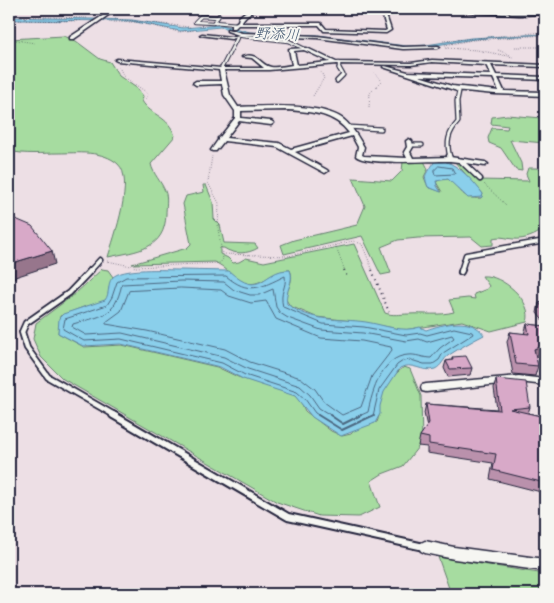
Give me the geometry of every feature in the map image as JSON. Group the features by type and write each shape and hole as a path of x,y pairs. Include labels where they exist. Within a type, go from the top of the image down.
{"street":[{"path":"72,38 115,9"},
{"path":"233,27 246,13 254,9"},
{"path":"332,9 398,11 492,10 519,14 545,13"},
{"path":"233,27 321,24 324,30 386,32 388,30 384,14 398,11"},
{"path":"233,27 241,36"},
{"path":"202,36 317,37 403,48 438,47"},
{"path":"295,66 291,50 305,49 338,63"},
{"path":"244,57 251,55 269,69"},
{"path":"117,60 220,69 269,69 338,63 411,64 432,61 545,66"},
{"path":"376,63 452,88 545,94"},
{"path":"488,63 502,92"},
{"path":"214,150 220,139 237,119 237,109 227,95 220,69"},
{"path":"408,74 545,78"},
{"path":"196,83 224,82"},
{"path":"237,109 270,108 317,112 338,118 354,134 361,148 359,156 363,158 450,159 485,164"},
{"path":"237,119 271,123"},
{"path":"290,151 327,145 354,134"},
{"path":"220,139 272,144 290,151 325,171"},
{"path":"410,143 407,152 411,160"},
{"path":"426,388 520,379 545,382"},
{"path":"425,547 454,553 545,565"}],"lane":[{"path":"214,22 218,16 201,16 195,22 214,22 233,27"},
{"path":"220,69 241,36 289,41 305,49"},
{"path":"337,81 343,75 338,63"},
{"path":"450,159 447,145 448,134 458,122 457,101 459,95 459,91 452,88"},
{"path":"347,127 381,129"},
{"path":"410,143 422,145"},
{"path":"461,160 480,179"},
{"path":"461,272 466,254 545,241"},
{"path":"100,260 69,293 26,323 22,332 27,348 48,377 288,517 425,547"}],"path":[{"path":"9,16 137,22 179,32 199,29"},
{"path":"9,20 138,19 165,25 192,27"},
{"path":"442,41 545,32"},
{"path":"438,47 472,40 545,35"},
{"path":"9,40 36,43"},
{"path":"438,47 477,50 515,57 498,50"},
{"path":"515,47 545,47"},
{"path":"117,60 122,75 146,92 148,95 145,100"},
{"path":"366,63 382,81 370,93 369,107"},
{"path":"313,96 324,78 317,64"},
{"path":"100,260 136,267 220,263 223,259 223,254 218,229 219,204 208,183 214,150"},
{"path":"480,179 506,205"},
{"path":"223,254 288,256 353,241 362,244 389,312"},
{"path":"335,246 348,279"}],"green space":[{"path":"64,36 76,41 100,59 110,62 119,76 138,89 143,96 142,101 168,124 175,136 151,164 166,193 167,202 164,226 161,235 155,242 139,250 108,257 122,209 124,195 123,171 118,164 105,156 90,153 28,153 9,151 9,39"},
{"path":"507,115 542,118 545,123 545,143 510,140 521,163 522,171 516,170 501,148 489,143 488,138 492,128 507,129 508,126 491,124 492,117"},
{"path":"424,161 428,169 424,177 428,187 442,192 436,182 441,179 449,179 466,196 474,198 481,198 483,194 454,161 460,162 478,180 529,181 526,174 528,168 537,168 545,173 545,229 522,239 493,238 493,245 482,246 471,237 398,240 381,247 391,273 381,275 362,236 284,254 281,245 294,240 357,225 365,206 353,178 392,181 402,171 403,162"},
{"path":"203,185 206,185 213,202 214,219 220,225 224,243 255,244 258,248 250,252 241,253 220,248 220,254 233,263 246,258 264,262 354,244 385,313 394,315 454,312 449,300 475,299 474,294 487,289 489,286 482,276 507,284 515,291 526,306 527,322 491,331 462,321 404,330 362,322 316,317 290,306 285,298 292,277 290,270 277,273 260,282 248,283 241,281 215,262 132,264 187,248 191,244 183,204 186,196 204,192"},
{"path":"102,269 108,270 113,277 108,298 99,305 86,306 60,316 58,333 84,347 122,345 217,367 238,377 294,395 301,402 305,411 331,431 342,436 351,434 356,428 377,422 381,397 387,385 404,367 410,369 421,396 422,442 403,466 382,474 371,481 380,507 359,517 319,516 277,502 63,379 41,357 33,339 36,323 76,293"},
{"path":"438,557 545,574 545,594 451,594"}],"water":[{"name":"野添川","path":"9,17 132,20 183,28 222,25 250,32 318,35 406,46 471,38 545,34 474,39 430,46 408,47 325,37 248,33 220,27 180,31 131,21 19,20 9,19"},
{"path":"444,158 446,162 456,167 471,180 483,194 482,197 468,198 448,179 436,181 441,192 428,187 426,173 434,162 442,161"},
{"path":"144,270 229,271 240,280 255,284 273,274 290,270 291,279 286,299 287,304 316,317 366,322 400,329 420,327 426,330 449,324 465,323 479,329 484,335 449,355 435,369 426,370 413,366 400,368 384,392 380,414 375,423 341,436 312,417 295,396 243,379 220,367 121,344 83,346 58,333 59,318 63,314 105,300 108,295 110,280 117,274"}],"building":[{"path":"9,217 32,226 52,251 9,264"},
{"path":"545,302 545,310 539,303"},
{"path":"527,324 545,326 545,339 543,339 541,346 534,349 538,366 516,364 510,332 529,334"},
{"path":"466,356 472,368 450,369 446,361 453,360 452,357"},
{"path":"496,379 526,382 530,407 510,409 545,417 545,483 493,470 496,454 429,444 429,438 420,436 429,423 426,404 500,410"}]}
